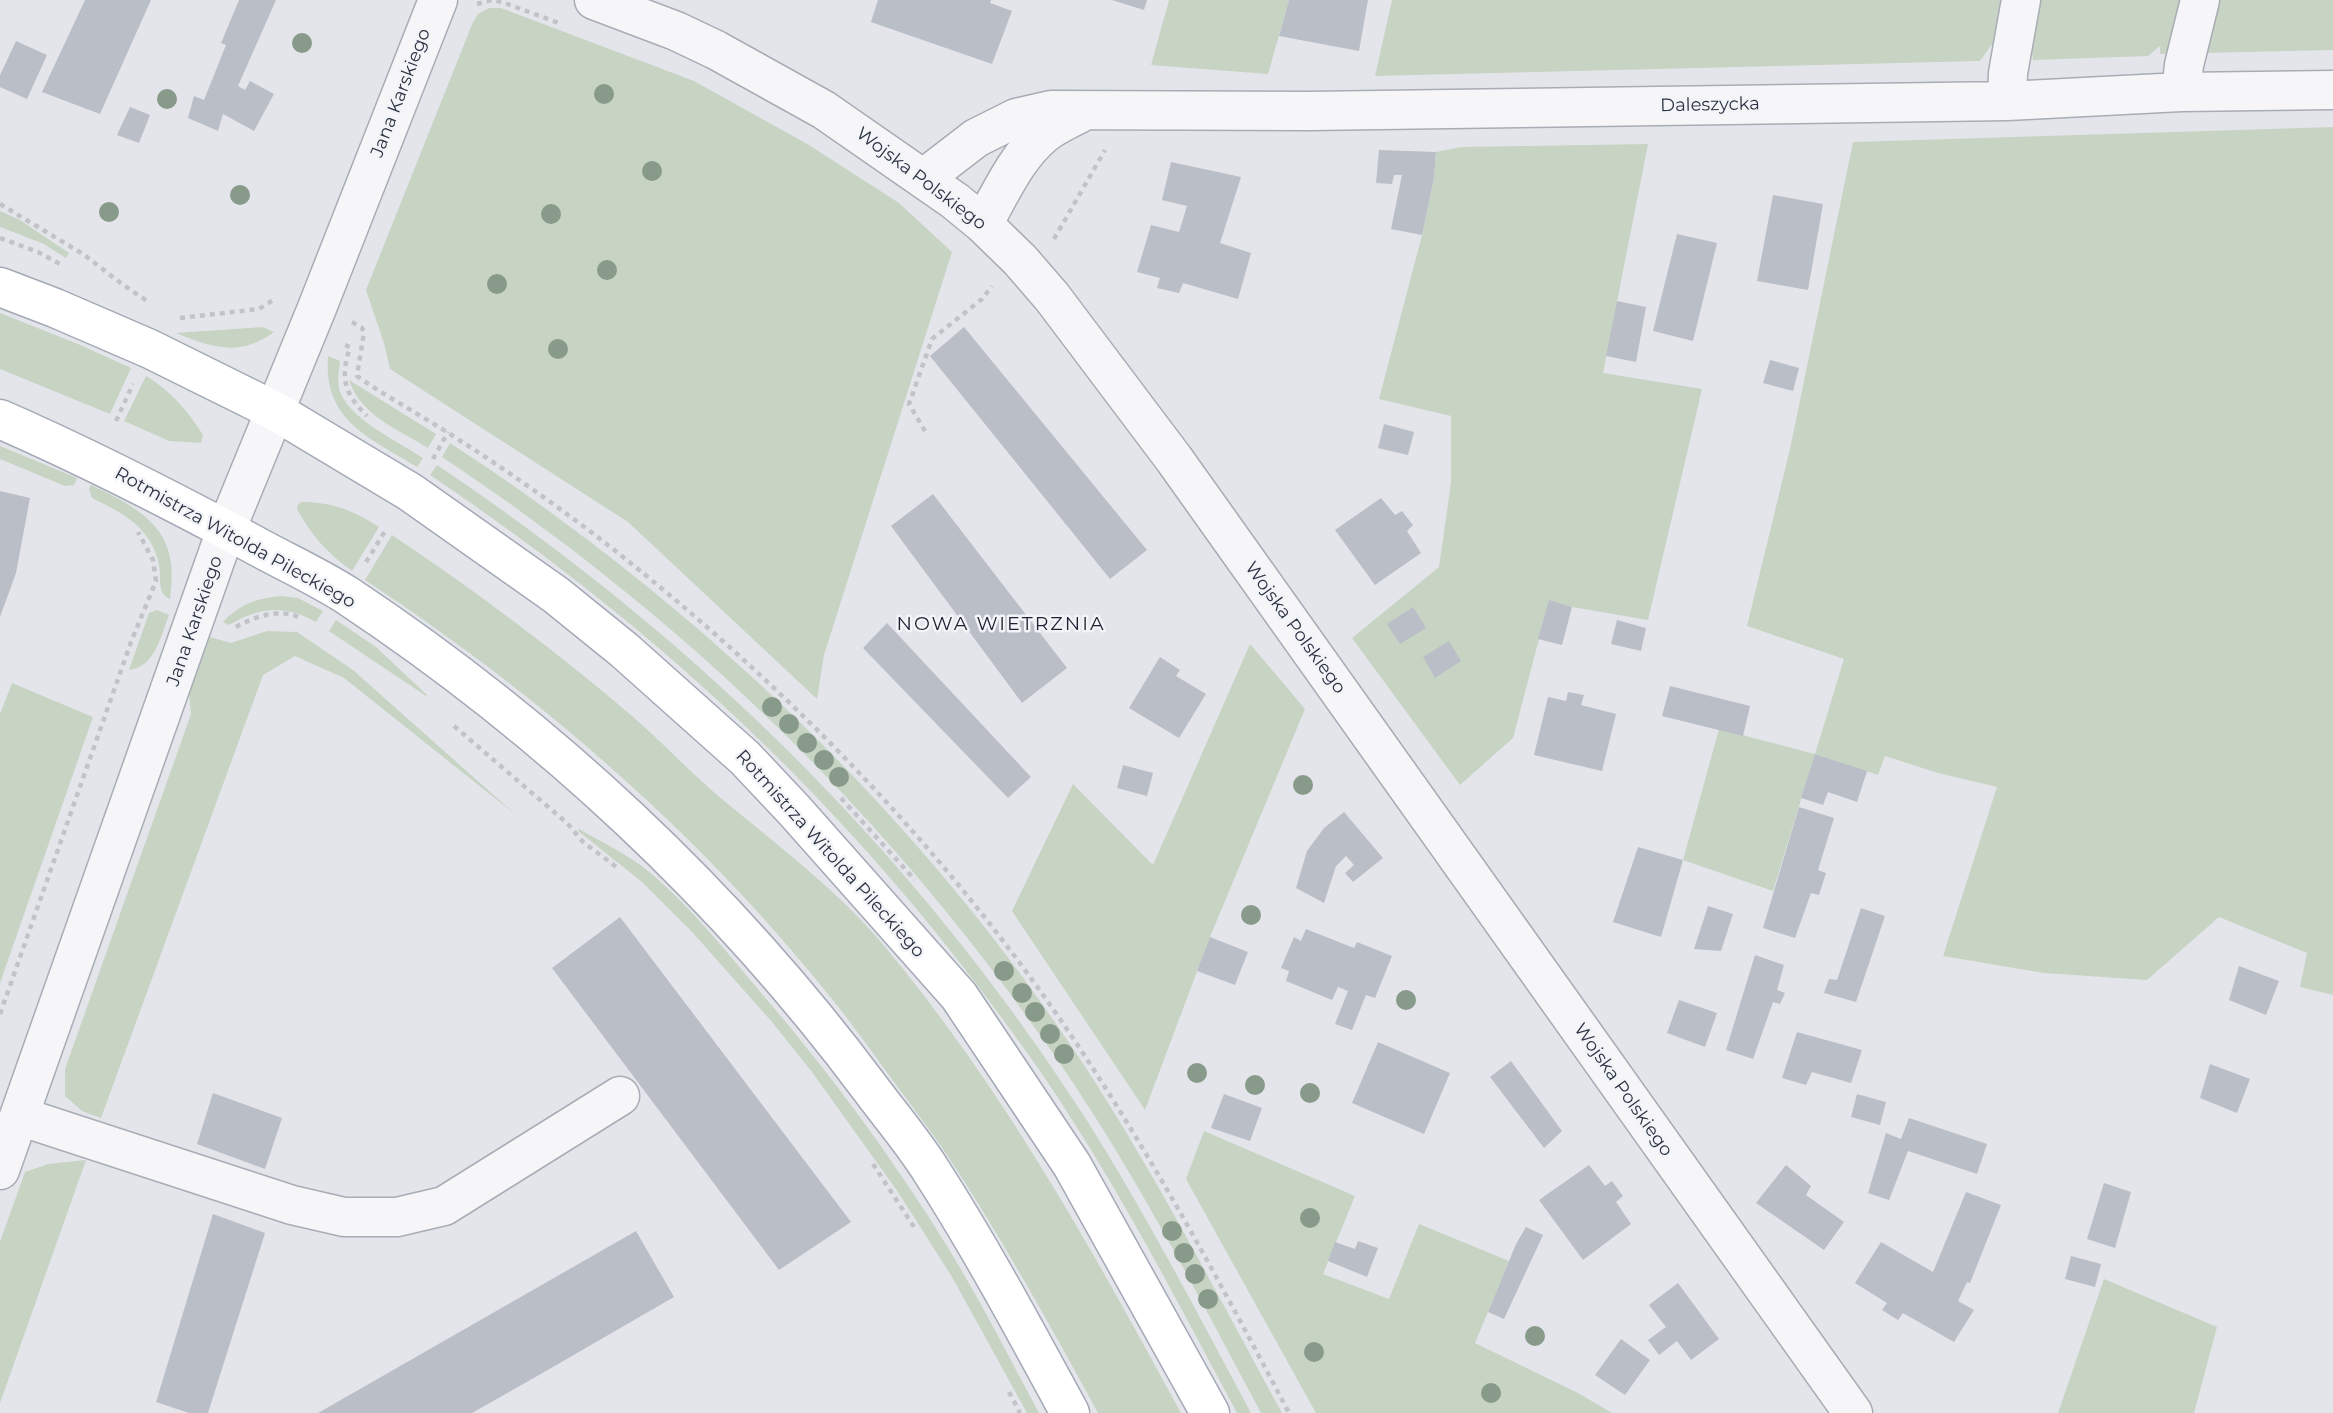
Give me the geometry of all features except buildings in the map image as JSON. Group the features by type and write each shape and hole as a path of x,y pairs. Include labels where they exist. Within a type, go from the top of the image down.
{"main road":[{"name":"Rotmistrza Witolda Pileckiego","path":"0,287 150,349 275,411 410,492 556,595 745,758 959,996 1072,1165 1210,1413"},
{"name":"Rotmistrza Witolda Pileckiego","path":"0,419 95,461 345,594 457,674 570,766 660,846 775,969 840,1048 931,1170 1070,1413"}],"street":[{"name":"Wojska Polskiego","path":"594,0 676,31 757,71 846,124 984,224 1052,297 1174,458 1853,1413"},
{"path":"2007,101 2008,73 2021,0"},
{"path":"2182,92 2184,65 2200,0"},
{"name":"Jana Karskiego","path":"0,1170 226,530 275,411 454,6"},
{"name":"Daleszycka","path":"923,178 976,138 1016,118 1051,110 1310,111 2007,101 2182,92 2333,90"},
{"path":"984,224 1015,168 1045,134 1087,109"},
{"path":"19,1116 292,1205 344,1217 397,1217 444,1206 620,1096"}],"path":[{"path":"454,6 502,2 566,26"},
{"path":"1049,249 1108,146"},
{"path":"0,204 83,254 156,306"},
{"path":"925,431 909,404 932,339 982,299 997,280"},
{"path":"175,318 259,309 278,297"},
{"path":"346,360 346,388 353,402 378,423"},
{"path":"116,421 135,379"},
{"path":"423,451 434,458 448,432"},
{"path":"0,1014 131,642 156,581 156,570 149,549 131,524"},
{"path":"362,568 387,528"},
{"path":"229,634 238,626 264,616 292,614 306,621"},
{"path":"445,718 480,751 567,823 583,842 628,876"},
{"path":"868,1156 921,1237"},
{"path":"1007,1388 1020,1413"}],"green space":[{"path":"1169,0 1289,0 1268,74 1151,65"},
{"path":"1392,0 2002,0 1993,43 1980,61 1375,76"},
{"path":"2038,0 2333,0 2333,50 2160,54 2160,46 2148,56 2033,60 2030,37"},
{"path":"489,8 501,8 694,81 809,145 899,203 952,252 824,655 817,699 628,522 390,369 366,290 473,22 478,14"},
{"path":"2333,127 2333,995 2300,987 2307,953 2219,917 2147,980 2044,973 1943,956 1997,787 1938,773 1885,756 1878,775 1815,754 1844,659 1747,626 1790,449 1853,142"},
{"path":"1648,144 1603,373 1702,389 1648,620 1549,601 1513,738 1460,785 1352,638 1439,567 1451,483 1451,416 1379,399 1422,235 1434,178 1436,152 1461,147"},
{"path":"0,211 20,220 69,253 66,258 44,244 0,227"},
{"path":"0,313 131,368 110,414 0,369"},
{"path":"263,327 274,332 250,345 226,348 202,343 176,333"},
{"path":"328,356 340,361 339,386 347,404 366,422 423,458 417,467 367,436 342,412 333,397 328,378"},
{"path":"146,376 163,388 185,410 203,435 201,443 169,441 124,421"},
{"path":"349,380 436,434 428,448 371,412 354,392"},
{"path":"450,443 542,506 632,574 718,646 800,722 879,803 953,887 1022,976 1113,1110 1282,1413 1261,1413 1159,1224 1075,1086 982,956 915,874 845,796 771,721 694,650 614,582 530,518 442,457"},
{"path":"0,446 77,478 74,485 65,486 0,459"},
{"path":"437,465 533,532 625,604 712,679 796,758 875,842 950,930 1020,1022 1086,1119 1151,1228 1251,1413 1237,1413 1138,1230 1057,1097 964,968 898,887 829,810 756,736 600,600 517,536 430,475"},
{"path":"91,485 128,504 155,526 170,556 170,599 161,589 158,560 147,536 126,517 92,498 89,489"},
{"path":"302,502 343,508 379,527 352,571 314,536 297,509"},
{"path":"392,535 515,622 603,692 716,794 822,883 881,942 925,997 1006,1111 1114,1290 1181,1413 1098,1413 1025,1282 967,1186 928,1127 840,1009 789,947 735,888 679,830 620,775 496,673 365,580"},
{"path":"282,596 298,598 323,611 316,622 293,612 272,610 251,614 229,625 223,622 250,603"},
{"path":"157,610 169,615 160,641 145,663 129,670 149,613"},
{"path":"336,620 376,647 427,695 329,631"},
{"path":"267,631 297,632 353,670 516,815 344,678 295,656 263,675 101,1118 82,1111 65,1096 65,1069 191,714 189,692 210,637 231,643"},
{"path":"1250,644 1305,709 1210,937 1145,1110 1012,911 1073,784 1153,865"},
{"path":"12,683 93,717 0,983 0,714"},
{"path":"1719,729 1815,754 1773,891 1683,860"},
{"path":"579,829 635,862 675,895 720,944 812,1054 882,1148 947,1246 1039,1413 1027,1413 952,1277 898,1192 812,1072 772,1022 693,933 642,882 578,831"},
{"path":"1204,1131 1355,1196 1323,1274 1389,1299 1419,1224 1509,1261 1475,1343 1578,1393 1612,1413 1316,1413 1186,1179"},
{"path":"86,1160 0,1403 0,1242 25,1172 48,1164"},
{"path":"2104,1279 2217,1327 2194,1413 2058,1413"}],"district":[{"name":"NOWA WIETRZNIA","path":"1001,624"}]}
